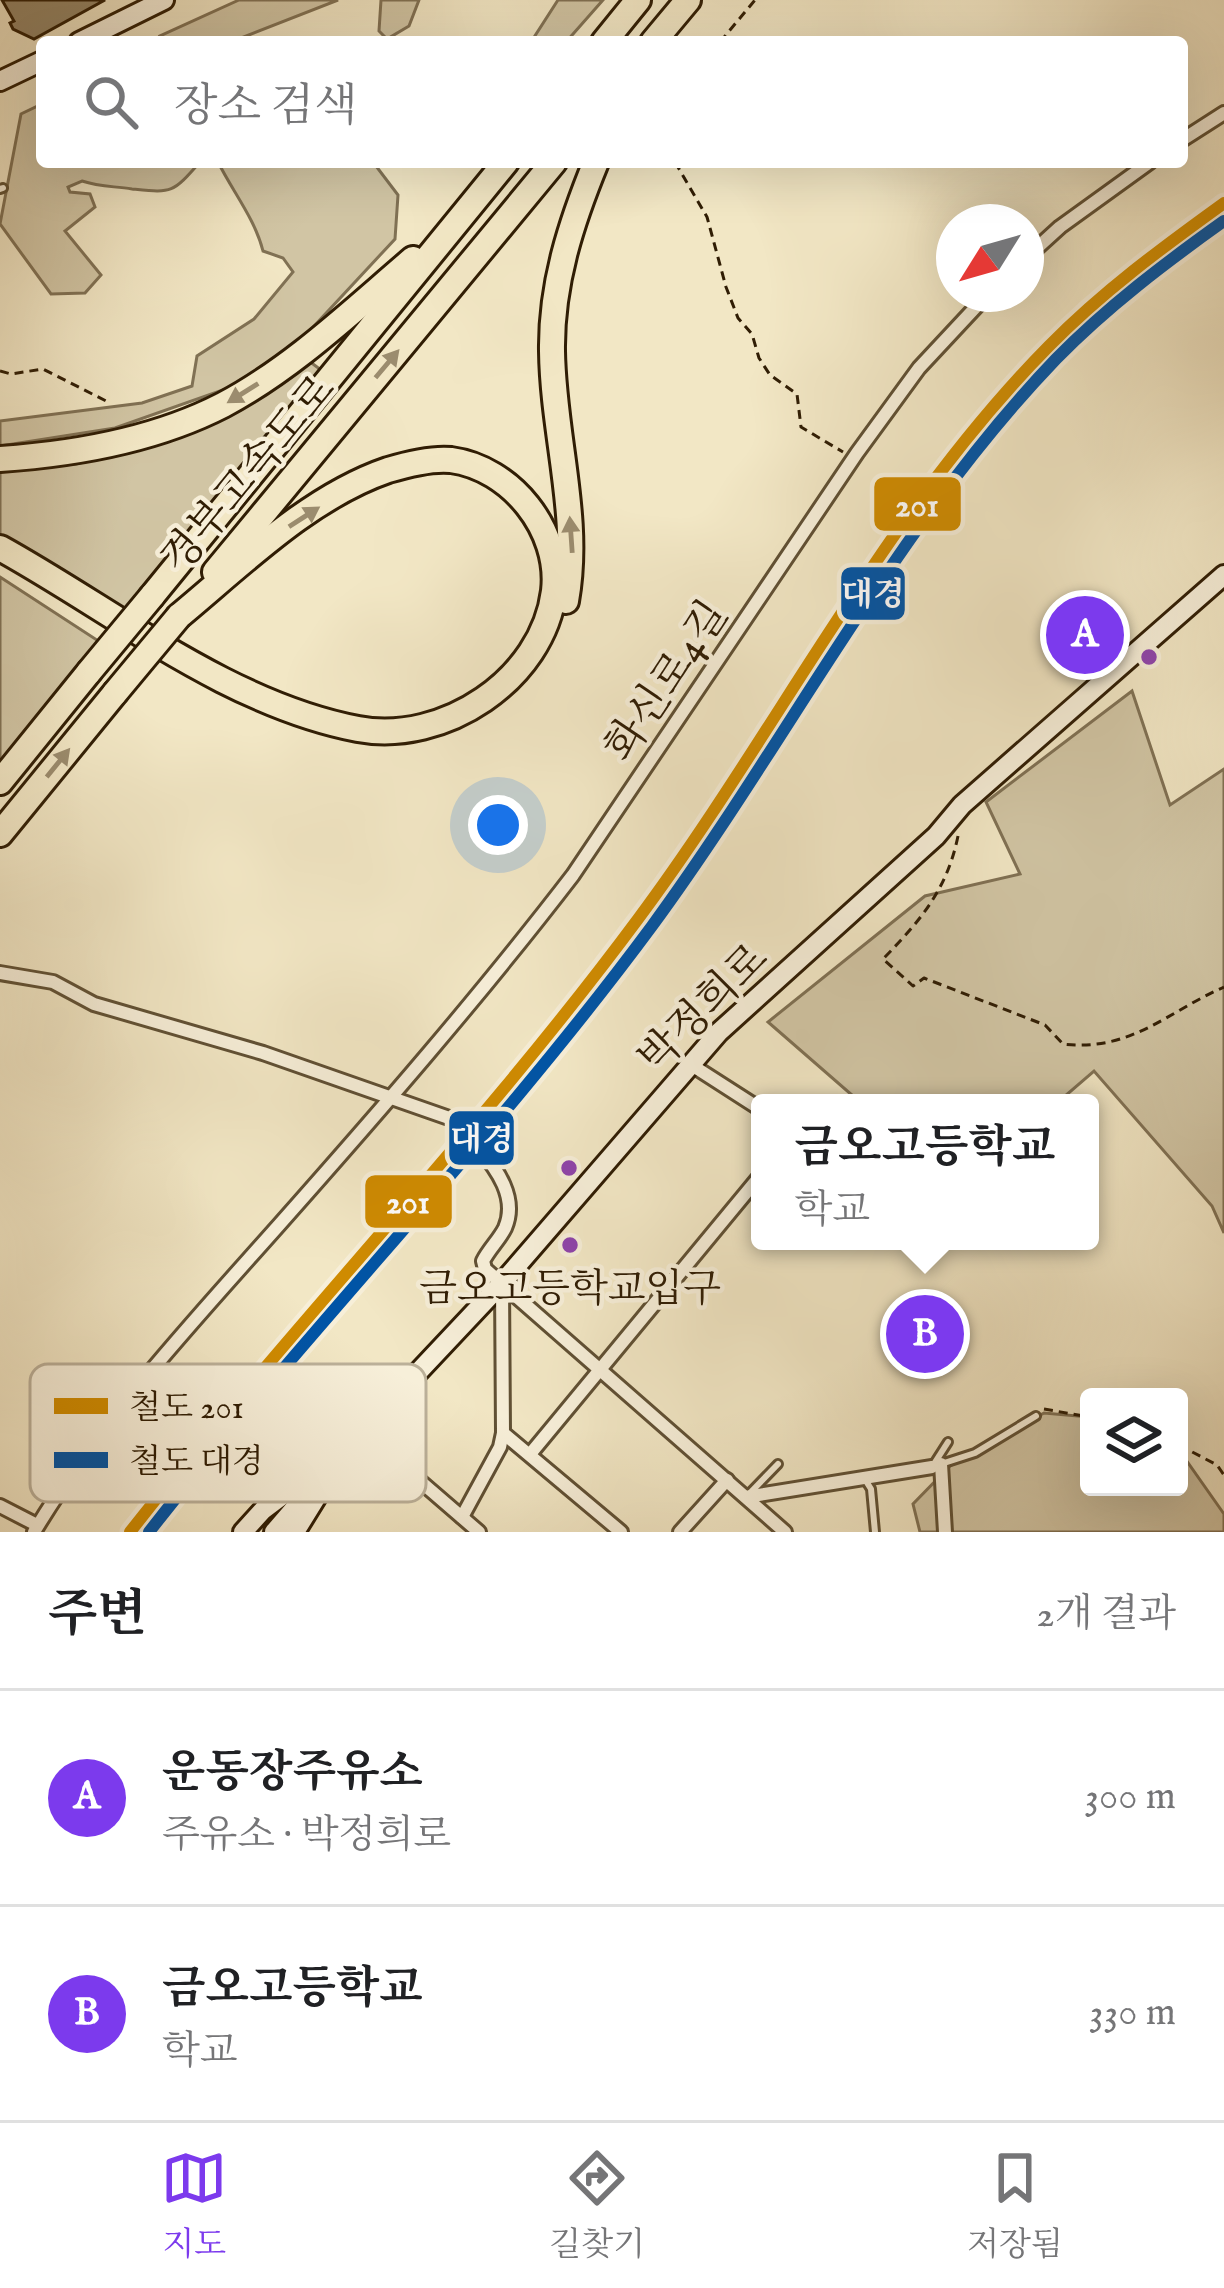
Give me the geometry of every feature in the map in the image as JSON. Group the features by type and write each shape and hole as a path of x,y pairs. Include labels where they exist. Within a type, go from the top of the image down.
{"highway":[{"path":"609,36 638,0"},
{"path":"658,36 688,0"},
{"path":"674,36 698,0"},
{"name":"경부고속도로","path":"0,782 501,168"},
{"name":"경부고속도로","path":"0,834 549,168"},
{"path":"0,565 238,703 340,741 363,746 411,744 453,733 494,711 546,655 565,608 573,555 554,382 553,322 566,244 594,168"},
{"path":"0,459 118,442 223,405 335,326 464,214"},
{"path":"0,548 263,698 312,716 376,730 428,724 465,712 508,680 539,636 550,608 554,590 551,552 536,517 508,485 462,462 431,460 387,471 320,506 179,616"}],"street":[{"path":"91,36 164,0"},
{"path":"0,81 36,64"},
{"path":"1188,136 1224,112"},
{"path":"1044,241 1142,168"},
{"name":"화신로4길","path":"155,1364 391,1098 573,875 854,458 919,368 971,312"},
{"name":"박정희로","path":"426,1364 719,1032 936,836 962,805 1224,575"},
{"path":"0,973 53,982 94,1004 263,1053 449,1118"},
{"path":"689,1064 751,1103"},
{"path":"478,1147 501,1173 509,1208 502,1232 483,1261 485,1269 785,1532"},
{"path":"531,1453 751,1187"},
{"path":"462,1517 503,1433 502,1283"},
{"path":"503,1433 621,1532"},
{"path":"746,1497 937,1465 945,1532"},
{"path":"680,1532 727,1480"},
{"path":"426,1486 479,1532"},
{"name":"화신로4길","path":"36,1529 55,1502"},
{"path":"243,1532 273,1502"},
{"name":"박정희로","path":"274,1532 300,1502"},
{"path":"295,1532 313,1502"},
{"path":"0,1506 36,1529"}],"lane":[{"path":"937,1465 975,1453 1036,1417"},
{"path":"937,1465 948,1442"},
{"path":"746,1497 778,1464"},
{"path":"864,1478 871,1489 875,1532"}],"path":[{"path":"725,36 755,0"},
{"path":"678,168 707,217 725,287 770,375 797,394 801,427 854,458"},
{"path":"0,371 43,369 109,402"},
{"path":"962,805 945,883 883,959 913,986 924,978 1046,1025 1063,1044 1084,1046 1112,1043 1165,1022 1224,987"},
{"path":"1036,1417 1039,1408 1080,1416"},
{"path":"1188,1450 1217,1465 1224,1475"}],"shaded area":[{"path":"239,0 338,0 246,36 160,36"},
{"path":"381,0 419,0 409,26 392,36 379,31"},
{"path":"558,0 603,0 571,36 535,36"},
{"path":"36,107 36,168 194,168 177,186 164,191 82,181 68,187 70,192 90,194 95,207 65,231 101,275 85,293 51,294 0,224 21,114"},
{"path":"221,168 378,168 398,195 395,239 302,339 240,384 115,428 0,446 0,421 142,403 192,386 197,356 254,319 293,272 283,258 263,251"},
{"path":"305,358 321,370 124,610 0,540 0,469 76,464 137,449"},
{"path":"0,577 100,642 0,764"},
{"path":"1132,691 1170,805 1224,769 1224,1233 1212,1206 1094,1071 1067,1094 851,1094 768,1022 925,896 1020,874 986,802"},
{"path":"1044,1413 1080,1416 1080,1496 1188,1496 1188,1463 1224,1514 1224,1532 920,1532 913,1504 950,1466"}],"building":[{"path":"2,0 105,0 34,39 13,29 10,23 14,21"}],"tunnel":[{"path":"449,1118 478,1147"}],"rail line":[{"name":"201","path":"268,1364 515,1075 638,919 883,552 989,411 1090,307 1224,203"},
{"name":"대경","path":"288,1364 530,1081 652,926 894,563 998,424 1095,321 1224,221"},
{"name":"201","path":"130,1532 154,1502"},
{"name":"대경","path":"149,1532 173,1502"}],"place":[{"name":"운동장주유소","path":"1085,635"},
{"name":"금오고등학교입구","path":"570,1245"},
{"name":"금오고등학교","path":"925,1334"}]}
